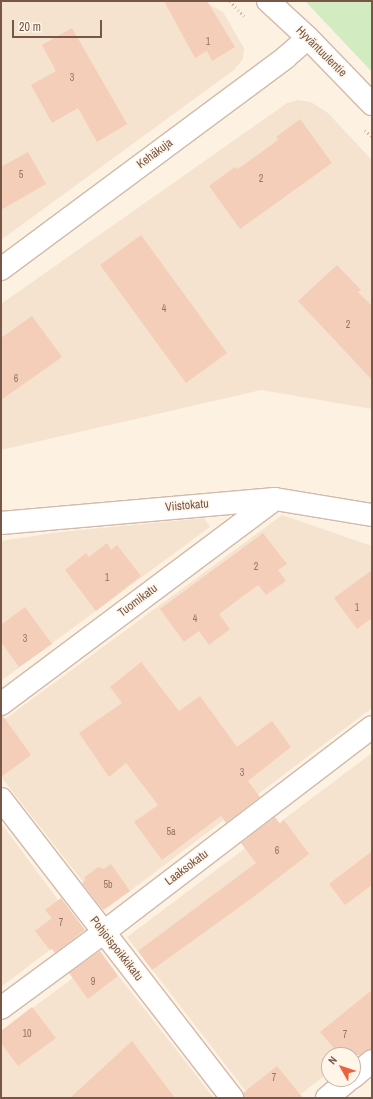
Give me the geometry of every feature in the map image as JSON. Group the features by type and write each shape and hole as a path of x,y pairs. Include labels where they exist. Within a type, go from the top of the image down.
{"street":[{"name":"Hyväntuulentie","path":"268,1 308,38 372,104"},
{"name":"Kehäkuja","path":"1,270 286,57 308,38"},
{"name":"Viistokatu","path":"1,523 275,499 372,514"},
{"name":"Tuomikatu","path":"1,704 275,499"},
{"name":"Laaksokatu","path":"1,1008 104,932 372,727"},
{"name":"Pohjoispoikkikatu","path":"1,799 232,1098"},
{"path":"361,1070 372,1061"},
{"path":"327,1098 340,1087"}],"shaded area":[{"path":"1,1 204,1 223,12 244,48 243,59 234,70 1,240"},
{"path":"298,100 311,102 328,113 372,160 372,409 261,390 1,450 1,304 287,103"},
{"path":"282,515 372,546 372,708 105,910 1,777 1,722"},
{"path":"204,518 210,527 1,681 1,541 60,532"},
{"path":"372,753 372,1038 360,1047 321,1047 321,1078 296,1098 251,1098 127,937"},
{"path":"1,823 79,928 1,987"},
{"path":"103,956 214,1098 1,1098 1,1031"}],"green space":[{"path":"305,1 372,1 372,72"}],"building":[{"path":"164,1 207,1 235,47 212,61 207,51 195,58"},
{"path":"72,28 127,124 97,142 78,108 52,123 31,85 56,71 42,45"},
{"path":"300,119 332,163 240,229 209,186 235,167 238,169 278,140 276,137"},
{"path":"28,152 46,184 1,210 1,167"},
{"path":"141,235 227,353 186,383 100,265"},
{"path":"337,265 361,290 358,292 372,306 372,380 298,301"},
{"path":"32,316 62,357 1,400 1,338"},
{"path":"263,533 287,564 278,570 286,581 266,595 258,585 219,614 230,629 209,645 199,631 184,642 160,609"},
{"path":"107,543 111,550 117,545 141,576 96,611 65,570 86,553 89,557"},
{"path":"372,570 372,618 357,629 334,598"},
{"path":"25,607 52,644 19,667 1,642 1,625"},
{"path":"141,662 179,711 200,696 237,747 272,721 291,747 248,781 260,797 226,823 221,816 162,860 134,822 158,805 126,763 109,777 79,733 122,703 110,687"},
{"path":"1,716 3,716 31,755 1,777"},
{"path":"275,817 280,824 284,820 309,854 252,898 152,970 138,951 256,863 241,843"},
{"path":"372,851 372,885 345,905 329,884"},
{"path":"111,864 130,891 103,910 82,883 86,880 84,878 98,867 104,869"},
{"path":"61,898 85,930 55,953 52,949 50,950 35,931 52,918 45,910"},
{"path":"100,951 118,976 88,999 69,973"},
{"path":"372,990 372,1049 361,1054 361,1047 333,1047 320,1032"},
{"path":"32,1007 56,1038 18,1066 1,1043 1,1031"},
{"path":"132,1041 175,1098 70,1098"},
{"path":"277,1066 303,1098 244,1098 243,1093"}]}
